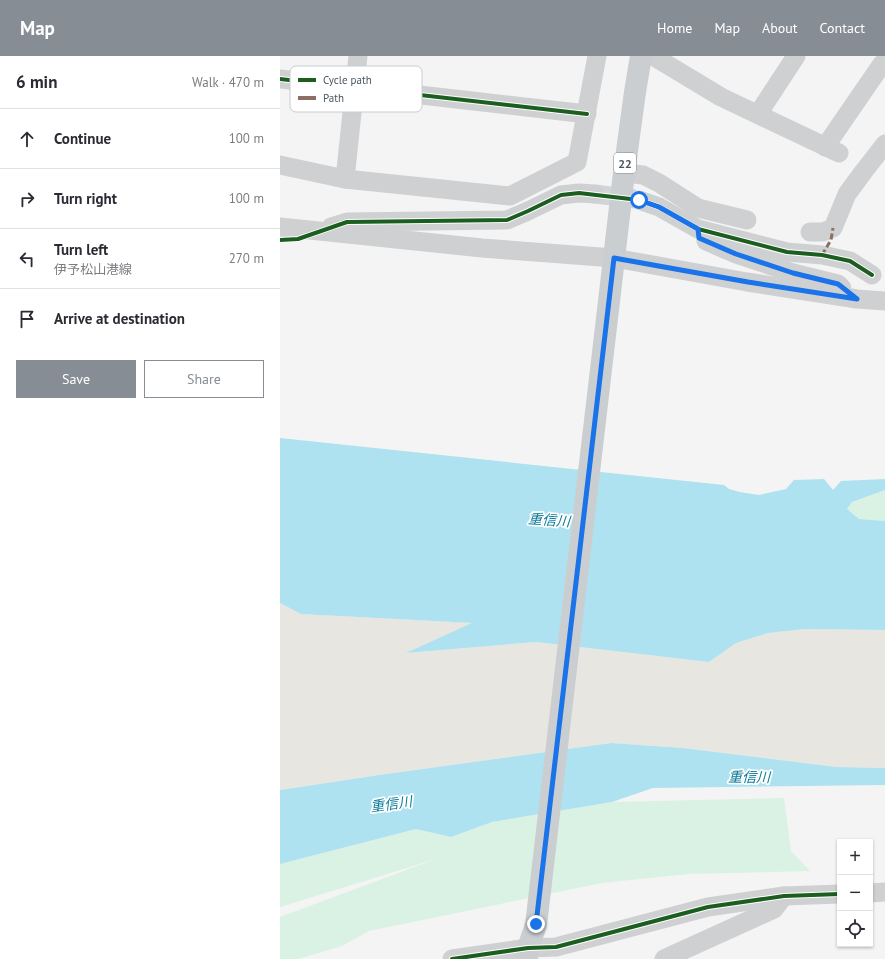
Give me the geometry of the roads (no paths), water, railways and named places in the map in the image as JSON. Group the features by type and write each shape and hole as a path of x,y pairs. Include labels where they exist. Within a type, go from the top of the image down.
{"main road":[{"name":"22","path":"527,953 536,924 624,173 641,56"}],"street":[{"path":"357,66 358,56"},
{"path":"280,166 345,179 510,196 578,162 597,56"},
{"path":"654,56 720,97 832,150 871,70"},
{"path":"758,114 796,56"},
{"path":"280,79 290,80"},
{"path":"422,95 587,114"},
{"path":"345,179 352,112"},
{"path":"810,232 823,232 833,228 847,194 885,144"},
{"path":"624,173 642,175 653,180 698,208 746,220"},
{"path":"280,240 298,239 347,222 506,220 561,195 579,193 595,194"},
{"path":"639,200 659,207 698,229 787,252 822,255 850,261 872,274"},
{"path":"280,227 482,248 748,282 857,299 885,301"},
{"path":"698,229 699,238 736,254 793,273 838,284 857,299"},
{"path":"873,893 885,892"},
{"path":"452,959 527,953 556,947 708,907 784,896 837,894"},
{"path":"664,959 774,910 784,896"}],"water":[{"name":"重信川","path":"280,438 724,485 729,489 759,495 786,489 794,480 824,479 833,490 841,481 885,479 885,490 852,502 847,509 859,519 885,521 885,630 805,629 768,633 736,643 709,662 536,642 406,653 472,623 301,614 280,603"},
{"name":"重信川","path":"611,743 683,748 836,767 885,768 885,785 653,788 612,802 492,822 451,837 416,829 280,864 280,790"}],"tunnel":[{"path":"595,194 635,199"}]}
